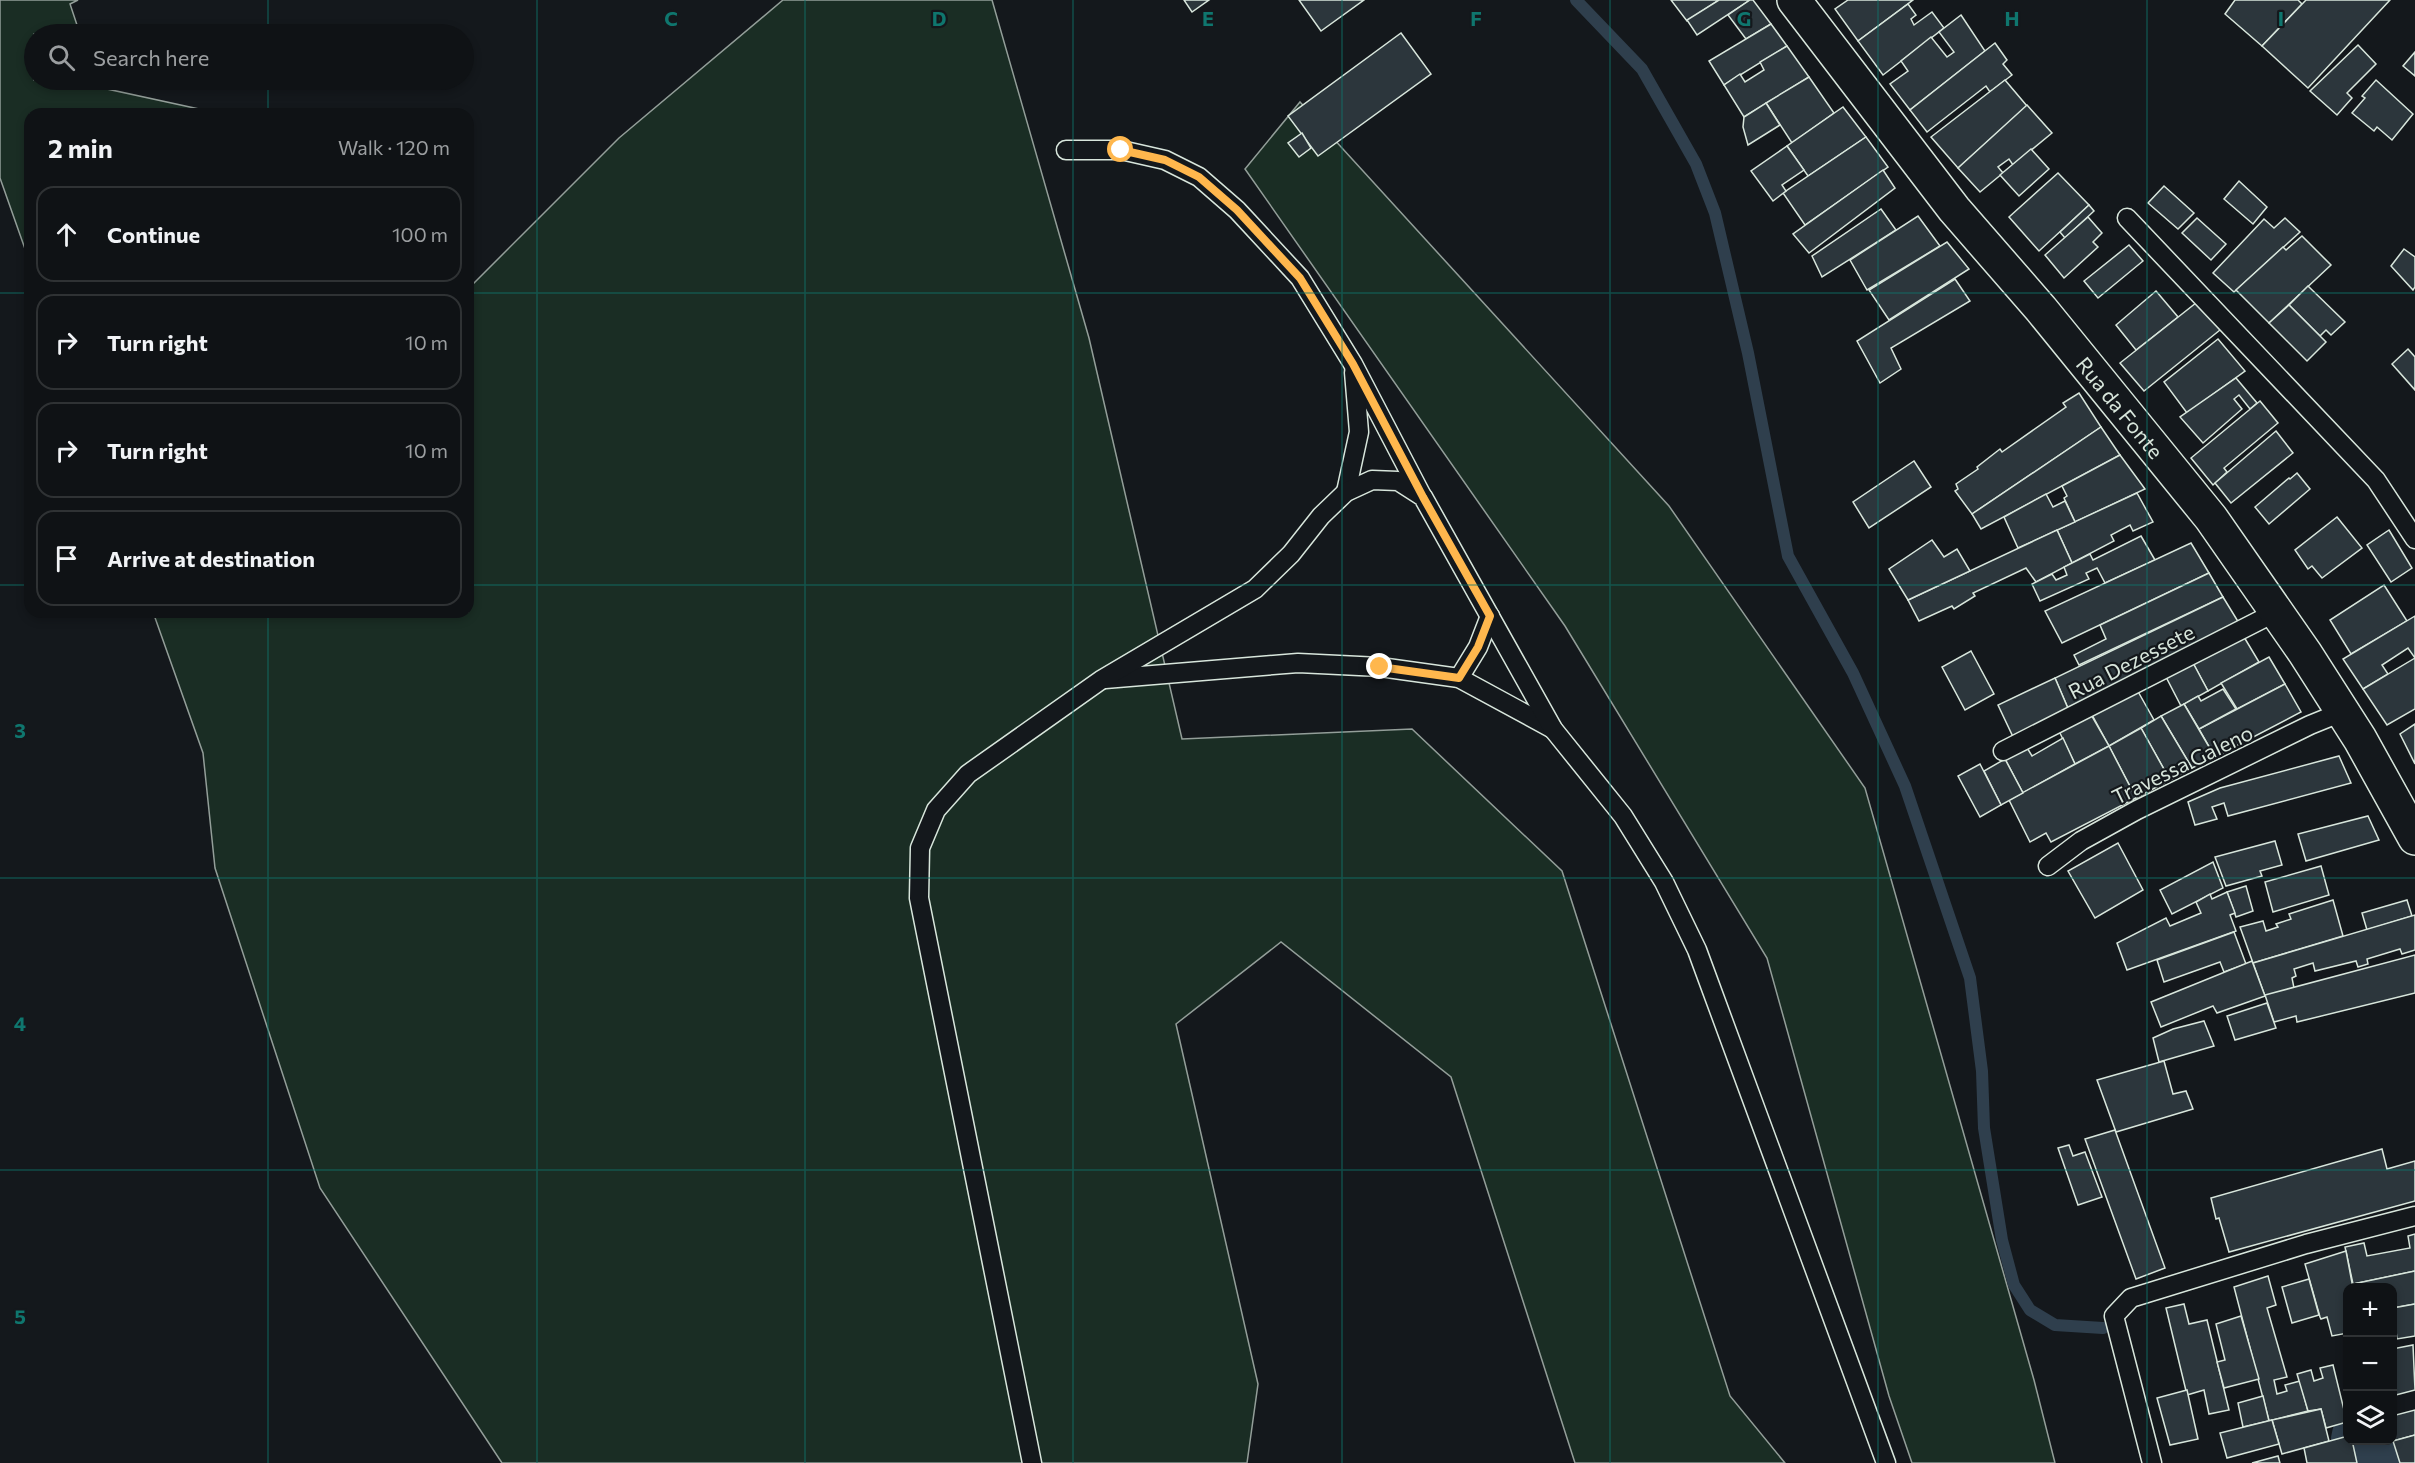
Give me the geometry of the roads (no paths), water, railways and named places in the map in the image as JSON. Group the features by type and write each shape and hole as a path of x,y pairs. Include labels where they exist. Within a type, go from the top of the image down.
{"street":[{"name":"Rua da Fonte","path":"1794,0 1954,208 2041,309 2211,518 2278,611 2391,792 2415,838"}],"lane":[{"path":"1066,150 1121,150 1165,160 1199,177 1237,210 1300,278 1353,364 1423,497 1553,729 1623,816 1664,882 1697,950 1886,1463"},
{"path":"2127,218 2376,480 2415,539"},
{"path":"1346,492 1359,432 1353,364"},
{"path":"1032,1463 1004,1315 918,898 920,848 936,810 968,774 1101,680 1255,589 1291,554 1321,516 1346,492 1372,480 1398,481 1423,497"},
{"name":"Rua Dezessete","path":"2003,751 2278,611"},
{"path":"1459,678 1478,647 1490,616"},
{"path":"1101,680 1298,663 1380,667 1459,678 1553,729"},
{"name":"Travessa Galeno","path":"2048,866 2081,841 2137,810 2310,725 2342,712"},
{"path":"2152,1463 2114,1316 2131,1298 2306,1244 2415,1216"}],"waterway":[{"path":"1576,0 1642,69 1696,164 1715,213 1748,353 1788,556 1853,673 1905,786 1970,978 1982,1071 1984,1128 2002,1240 2014,1285 2030,1310 2055,1325 2103,1328"},
{"path":"2370,1445 2375,1463"}]}
